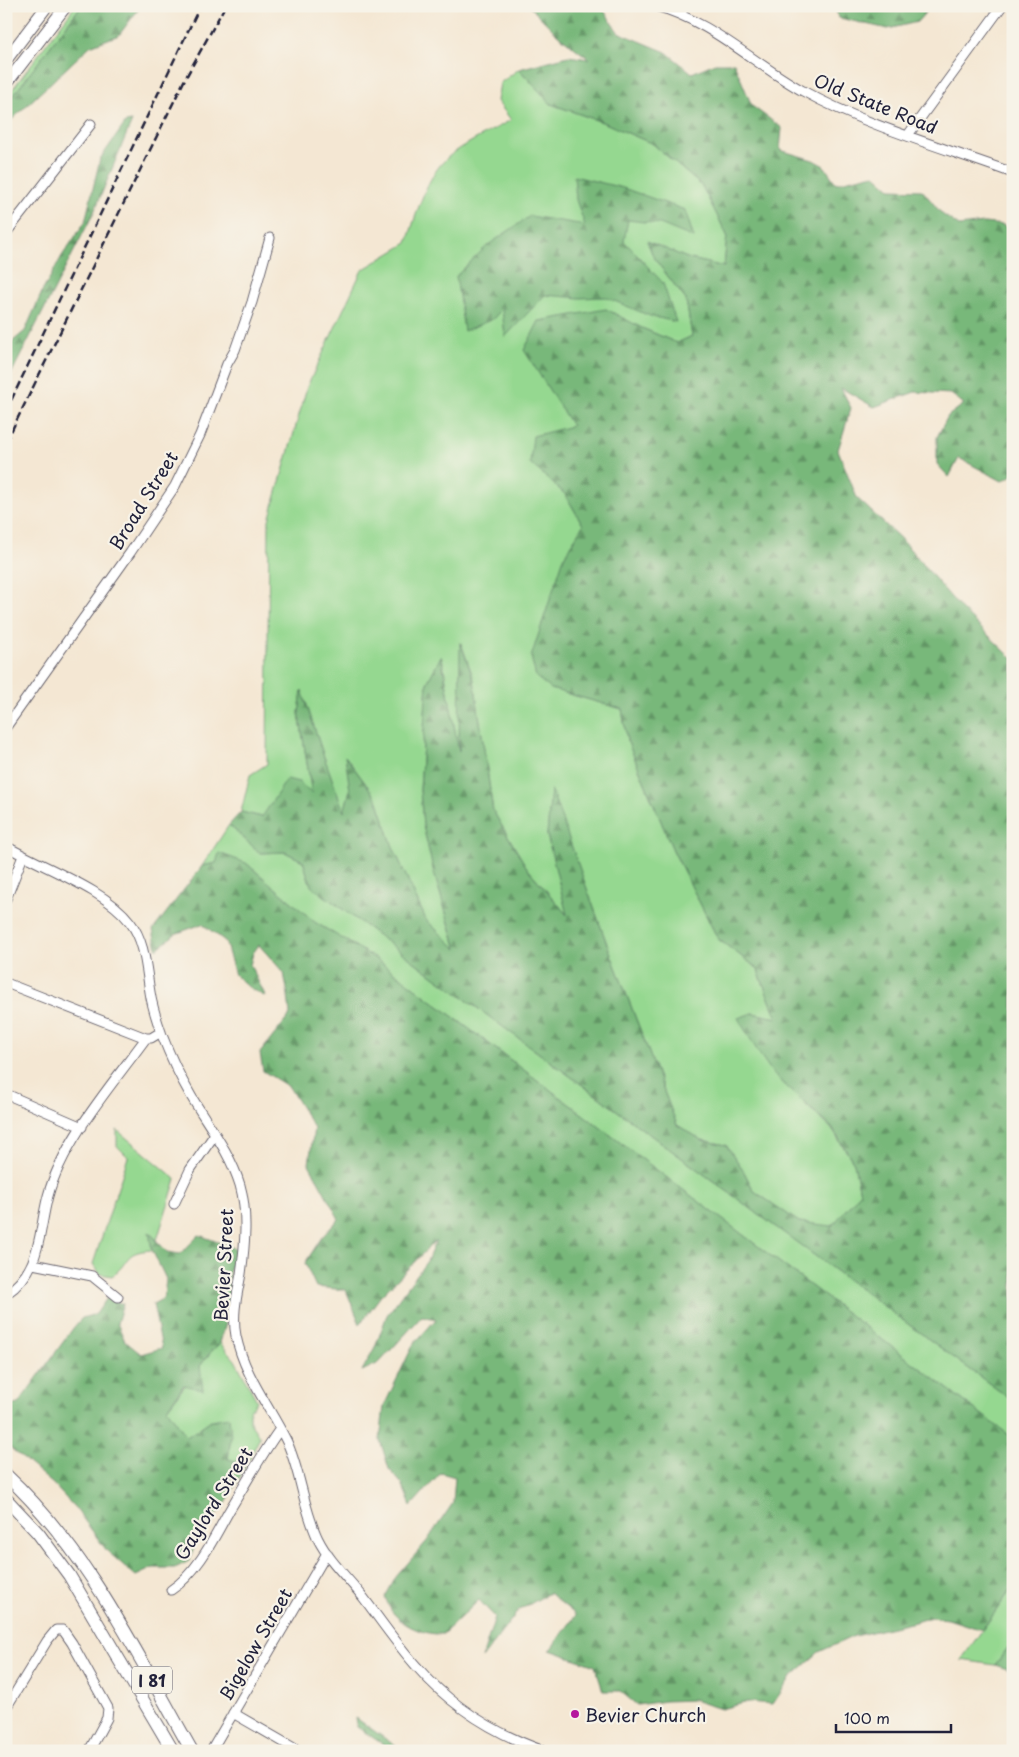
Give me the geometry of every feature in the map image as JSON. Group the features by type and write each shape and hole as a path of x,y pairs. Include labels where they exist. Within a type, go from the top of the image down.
{"highway":[{"path":"6,1470 25,1493"},
{"name":"I 81","path":"6,1475 54,1525 80,1559 111,1609 192,1751"},
{"name":"I 81","path":"6,1499 50,1549 69,1575 173,1751"},
{"path":"6,1511 29,1536 94,1616"}],"main road":[{"path":"6,60 47,6"},
{"path":"6,84 66,6"}],"street":[{"name":"Old State Road","path":"655,6 679,14 714,33 760,65 804,92 838,108 908,136 1012,172"},
{"path":"679,14 686,6"},
{"path":"908,136 1002,6"},
{"path":"6,233 90,124"},
{"name":"Broad Street","path":"6,727 175,486 200,435 227,364 235,350 252,302 270,238"},
{"name":"Bevier Street","path":"6,846 100,895 115,905 138,934 160,1032 182,1079 233,1166 243,1202 244,1244 235,1312 236,1333 243,1361 291,1453 318,1539 400,1647 431,1682 485,1724 518,1741 544,1751"},
{"path":"6,899 23,856"},
{"path":"6,983 146,1038 151,1038 160,1032"},
{"path":"6,1294 21,1283 33,1264 53,1180 59,1165 82,1127 146,1038"},
{"path":"6,1094 82,1127"},
{"path":"174,1204 190,1170 215,1134"},
{"path":"33,1264 85,1274 104,1284 118,1297"},
{"name":"Gaylord Street","path":"171,1590 188,1575 202,1555 262,1454 280,1429"},
{"name":"Bigelow Street","path":"211,1751 327,1553"},
{"path":"6,1708 52,1634 56,1630 63,1630 72,1642 108,1712 102,1729 89,1751"},
{"path":"233,1713 288,1748 299,1751"}],"green space":[{"path":"75,6 81,6 6,105 6,98"},
{"path":"81,6 141,6 119,35 90,46 6,125 6,105"},
{"path":"529,6 598,6 603,9 618,32 666,52 692,73 715,63 734,63 752,106 782,128 780,150 813,160 824,166 836,183 874,174 891,189 922,190 942,214 959,226 984,223 1003,225 1013,232 1013,475 1002,481 959,458 949,477 937,464 937,437 948,416 964,404 951,394 915,392 874,407 841,388 851,408 838,450 857,498 903,541 961,609 1013,659 1013,1401 311,886 303,861 285,852 260,853 229,825 241,812 262,817 287,779 299,782 312,794 299,713 302,690 344,812 350,790 345,756 377,799 393,847 426,920 457,949 434,873 423,825 420,790 427,683 441,656 459,751 460,642 474,680 493,811 527,868 567,915 547,835 551,789 607,944 677,1125 702,1140 726,1145 742,1168 754,1191 799,1222 832,1226 860,1193 854,1163 832,1128 774,1075 738,1018 752,1013 777,1018 757,968 718,939 673,850 627,740 622,709 551,689 536,677 531,657 564,557 583,525 565,494 530,463 533,436 572,426 524,350 539,321 606,309 642,328 677,343 692,336 686,300 654,258 647,241 687,258 724,267 727,235 702,186 653,144 605,123 551,104 519,69 568,56 589,59 557,34"},
{"path":"834,6 931,6 917,22 888,29 839,18"},
{"path":"519,69 551,104 605,123 653,144 702,186 727,235 724,267 687,258 647,241 654,258 686,300 692,336 677,343 642,328 525,350 573,426 530,463 565,494 583,525 564,557 551,689 622,709 627,740 673,850 718,939 757,968 777,1018 752,1013 805,1104 831,1128 854,1163 860,1193 832,1227 799,1222 754,1191 742,1168 726,1145 702,1140 677,1125 607,944 551,791 547,835 568,916 527,868 493,811 474,680 461,643 459,755 442,657 427,683 420,790 423,825 434,873 457,950 426,920 393,847 377,799 346,757 350,790 344,813 302,691 299,713 312,795 262,817 241,812 250,775 267,764 269,520 307,387 362,270 407,243 421,200 431,179 443,162 457,150 511,120 497,101 500,83"},
{"path":"132,121 94,212 6,384 6,347 25,331 43,290 62,256 85,222 100,159 126,122"},
{"path":"574,176 623,188 685,210 694,238 660,224 628,220 624,241 663,283 676,322 650,316 605,297 579,298 545,295 505,337 502,309 493,319 464,331 456,276 488,245 530,216 585,225 576,200"},
{"path":"229,825 260,853 285,852 303,861 311,886 1013,1401 1013,1438 375,958 316,923 246,863 216,863 202,866"},
{"path":"219,853 246,863 316,923 375,958 1013,1438 1013,1587 982,1630 948,1619 931,1617 854,1636 819,1652 791,1677 773,1704 747,1702 721,1709 693,1700 637,1705 620,1691 603,1691 595,1666 550,1650 576,1615 549,1593 518,1611 482,1658 495,1617 479,1600 443,1634 417,1630 405,1624 393,1613 385,1597 396,1577 427,1541 453,1503 455,1477 441,1473 411,1506 402,1484 389,1469 380,1440 384,1406 413,1345 436,1319 422,1316 379,1363 362,1371 376,1345 387,1315 427,1261 436,1240 380,1297 360,1324 346,1290 316,1287 305,1263 322,1237 339,1219 309,1164 314,1128 289,1087 263,1071 260,1053 290,1015 284,973 259,945 253,953 250,965 266,997 251,989 235,975 225,941 202,924 175,934 157,949 153,930 202,866 216,863"},
{"path":"117,1130 176,1179 157,1240 150,1233 152,1250 131,1255 112,1276 100,1274 93,1264 128,1157 117,1146"},
{"path":"149,1232 167,1252 180,1254 199,1235 239,1250 229,1272 229,1312 220,1343 200,1366 203,1390 184,1385 167,1409 187,1437 211,1420 229,1417 231,1435 228,1459 247,1464 222,1510 197,1526 195,1545 189,1561 175,1568 153,1568 136,1576 107,1551 76,1509 53,1484 6,1444 6,1407 18,1404 74,1327 82,1318 96,1314 107,1298 123,1304 117,1323 125,1341 141,1354 162,1348 153,1304 164,1298 166,1279 152,1250"},
{"path":"220,1343 235,1360 257,1401 250,1410 250,1423 260,1437 248,1462 228,1460 231,1435 211,1420 187,1437 167,1409 210,1353"},
{"path":"1013,1587 1013,1641 995,1665 961,1660"},
{"path":"1013,1641 1013,1671 995,1665"},
{"path":"356,1718 397,1747 406,1751 393,1751 357,1727"}],"railway":[{"path":"6,411 200,6"},
{"path":"6,442 184,81 225,6"}],"place":[{"name":"Bevier Church","path":"575,1714"}]}
